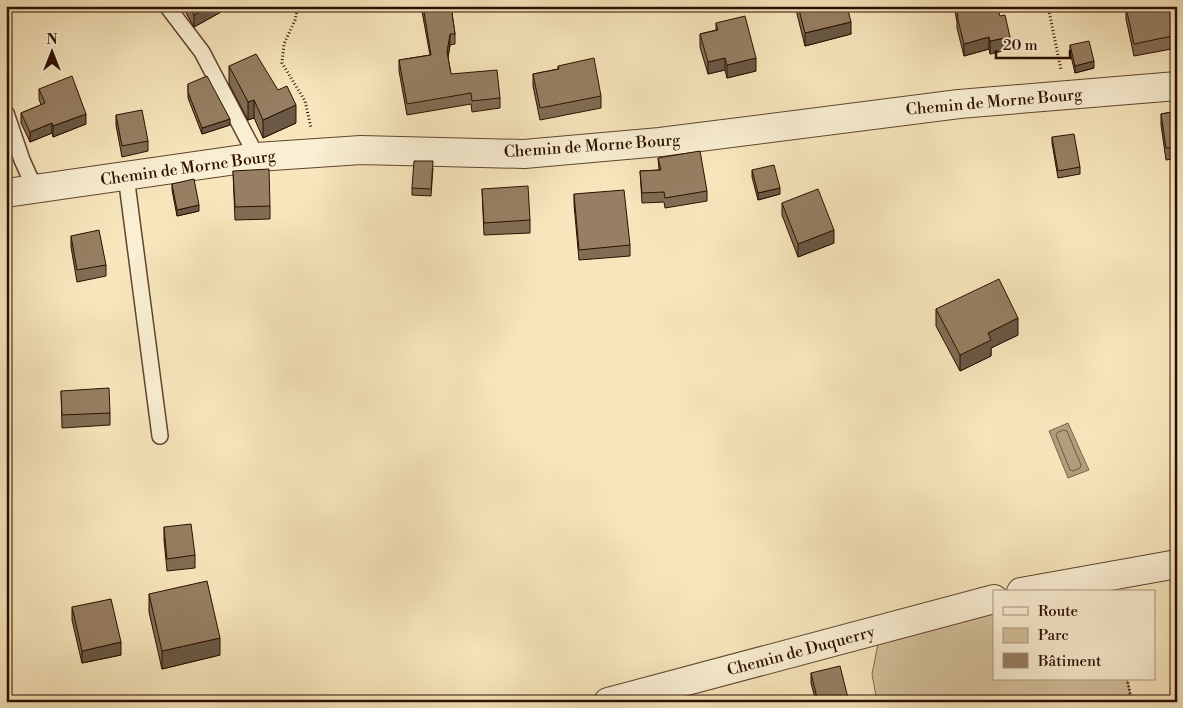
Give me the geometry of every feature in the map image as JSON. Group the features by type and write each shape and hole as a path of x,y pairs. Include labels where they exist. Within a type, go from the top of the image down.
{"street":[{"name":"Chemin de Morne Bourg","path":"6,193 257,157 361,150 524,154 660,142 942,106 1177,86"},
{"path":"1032,590 1177,564"},
{"name":"Chemin de Duquerry","path":"608,702 993,599"}],"lane":[{"path":"167,6 202,52 257,157"},
{"path":"6,113 22,160 35,189"},
{"path":"126,176 160,436"}],"path":[{"path":"298,6 295,20 284,44 282,63 305,101 316,153"},
{"path":"1048,6 1066,95"},
{"path":"1127,680 1132,702"}],"green space":[{"path":"993,599 993,680 1127,680 1132,702 877,702 872,674 881,629"}],"water":[{"path":"1068,423 1089,470 1068,478 1049,431"}],"building":[{"path":"189,6 210,6 194,15"},
{"path":"423,6 451,6 455,34 450,34 447,52 451,74 497,70 500,98 472,101 471,93 407,104 399,60 431,55"},
{"path":"798,6 847,6 851,22 805,33"},
{"path":"956,6 988,6 988,8 997,6 1000,16 1005,15 1010,37 990,41 989,37 964,44"},
{"path":"1171,6 1177,35 1134,44 1126,7"},
{"path":"745,16 756,58 727,65 725,58 708,62 700,34 718,30 716,23"},
{"path":"1089,41 1094,61 1075,66 1070,45"},
{"path":"256,54 278,90 287,86 296,105 263,120 254,100 248,102 229,66"},
{"path":"594,58 601,96 540,108 533,74 559,69 558,66"},
{"path":"72,76 86,114 53,126 52,123 30,132 21,113 45,103 39,89"},
{"path":"207,76 230,119 202,128 188,92 188,84"},
{"path":"142,110 148,141 122,146 116,115"},
{"path":"1177,111 1177,147 1166,148 1161,114"},
{"path":"1074,134 1080,167 1058,171 1052,137"},
{"path":"700,151 707,191 665,198 664,192 642,193 640,171 661,170 658,158"},
{"path":"414,161 433,161 431,189 412,188"},
{"path":"774,165 780,188 758,193 752,170"},
{"path":"269,169 270,206 235,207 233,171"},
{"path":"194,179 199,205 177,210 172,184"},
{"path":"528,186 530,220 484,223 482,189"},
{"path":"818,189 834,230 798,244 782,203"},
{"path":"624,190 630,245 579,250 574,194"},
{"path":"99,230 106,265 77,270 71,236"},
{"path":"999,279 1018,318 988,333 991,340 960,355 936,309"},
{"path":"109,388 110,413 62,415 61,391"},
{"path":"191,524 195,555 167,559 164,527"},
{"path":"207,581 220,638 162,651 149,594"},
{"path":"111,599 121,642 82,651 72,607"},
{"path":"840,666 849,702 818,702 811,673"}]}
